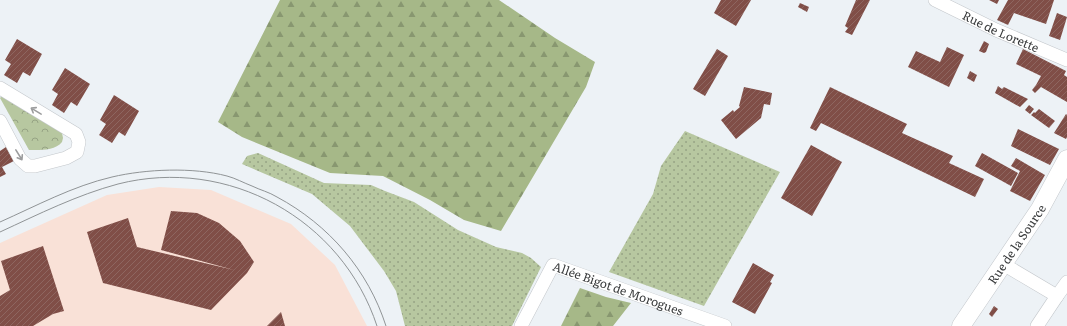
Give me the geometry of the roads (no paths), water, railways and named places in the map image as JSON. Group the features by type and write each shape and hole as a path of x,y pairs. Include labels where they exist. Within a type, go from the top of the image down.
{"main road":[{"name":"Rue de la Source","path":"961,326 1040,209 1067,159"}],"street":[{"name":"Rue de Lorette","path":"935,0 996,30 1067,60"},
{"path":"0,88 76,134 79,142 77,152 66,158 35,166 28,166 20,159 0,121"},
{"path":"1003,264 1057,296"},
{"name":"Allée Bigot de Morogues","path":"521,326 553,265 724,326"},
{"path":"1037,326 1067,282"}],"tram line":[{"path":"0,222 69,191 97,181 125,174 185,170 227,176 277,197 296,208 330,235 344,251 369,286 386,326"},
{"path":"0,232 73,199 118,184 159,178 200,179 239,188 276,204 309,227 337,255 360,288 377,326"}]}
